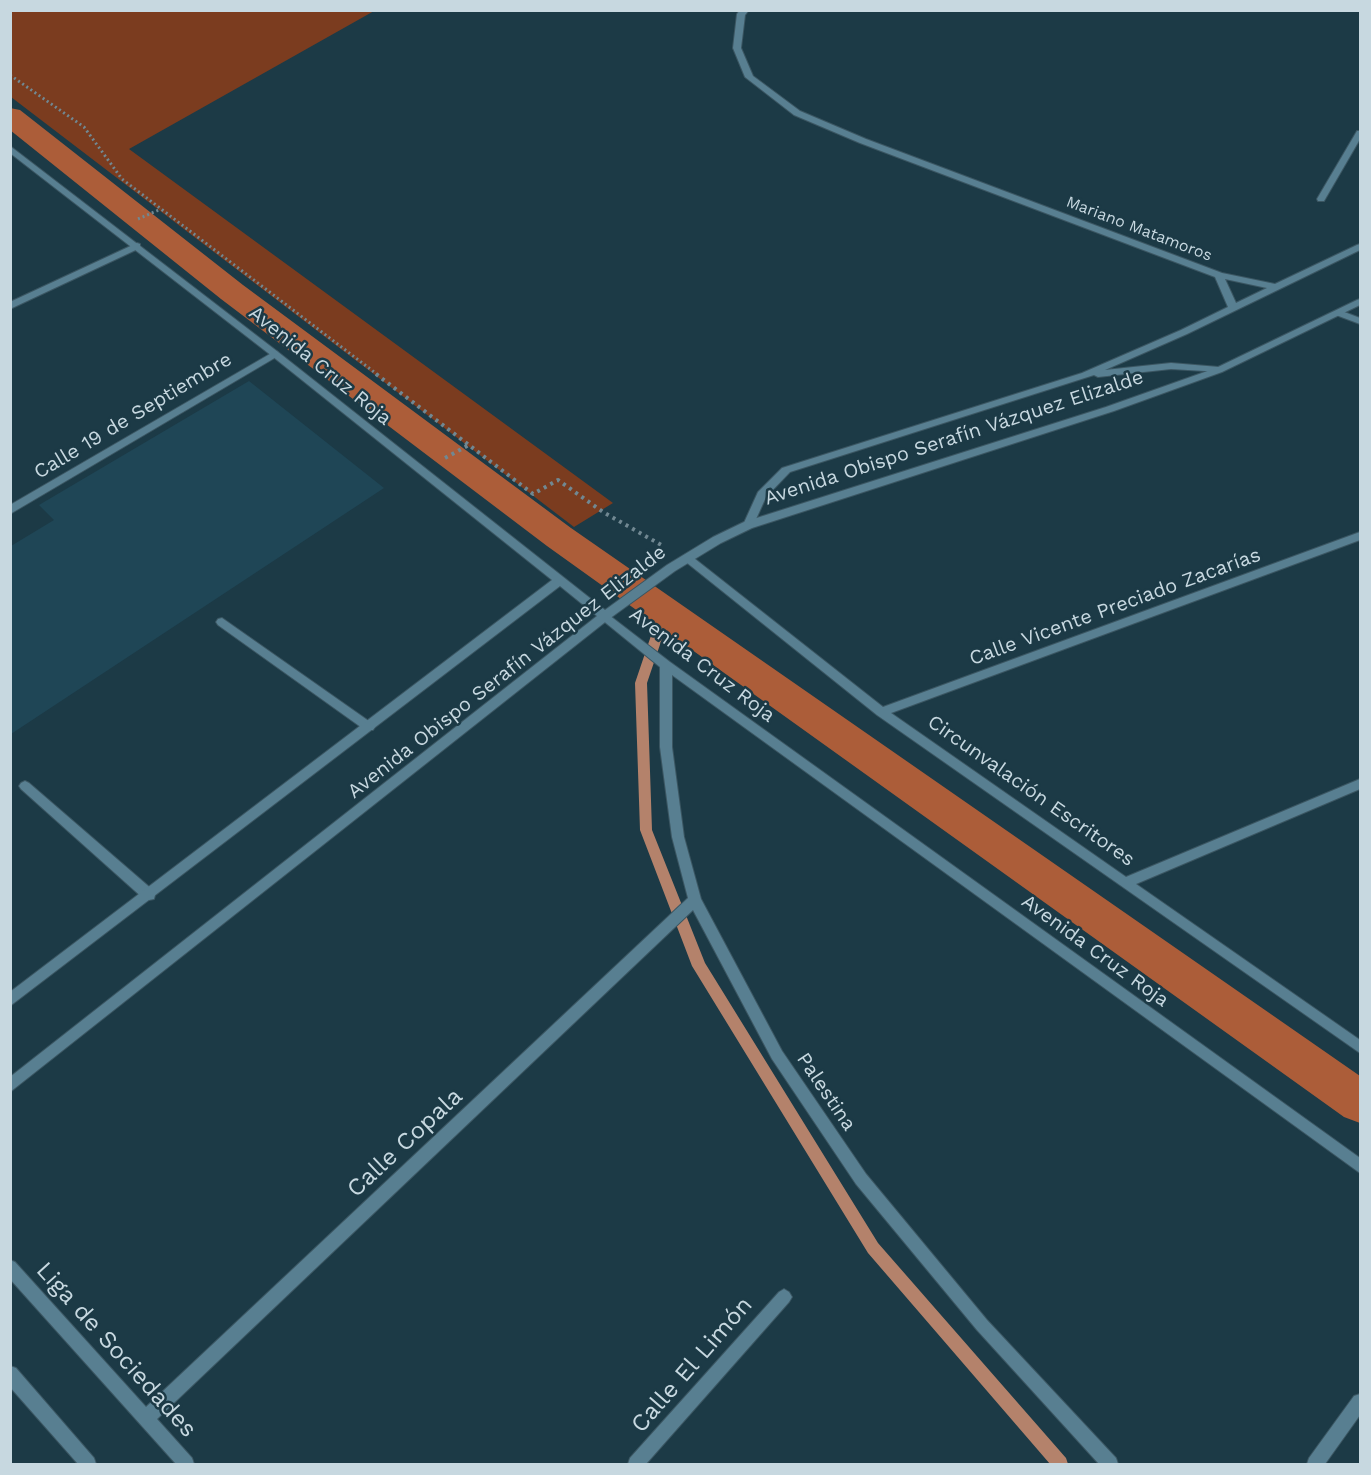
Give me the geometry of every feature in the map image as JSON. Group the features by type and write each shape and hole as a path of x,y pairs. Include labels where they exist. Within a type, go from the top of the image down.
{"street":[{"name":"Mariano Matamoros","path":"745,10 741,14 737,48 749,77 797,113 863,141 1219,275 1233,308"},
{"path":"1321,199 1360,133"},
{"name":"Avenida Cruz Roja","path":"12,151 275,354 666,665 1360,1166"},
{"path":"10,306 137,246"},
{"path":"748,525 762,495 786,470 1085,375 1360,247"},
{"path":"1219,275 1275,287"},
{"name":"Avenida Obispo Serafín Vázquez Elizalde","path":"10,1086 605,616 686,558 748,525 1110,409 1219,370 1360,302"},
{"path":"1339,313 1360,321"},
{"name":"Calle 19 de Septiembre","path":"10,510 275,354"},
{"path":"1085,375 1171,366 1219,370"},
{"name":"Calle Vicente Preciado Zacarías","path":"881,712 1360,536"},
{"name":"Circunvalación Escritores","path":"686,558 881,712 1360,1047"},
{"name":"Avenida Obispo Serafín Vázquez Elizalde","path":"10,1000 559,581"},
{"path":"222,622 369,727"},
{"name":"Palestina","path":"666,665 666,747 678,837 695,900 777,1055 861,1179 982,1325 1110,1464"},
{"path":"1127,882 1360,784"},
{"path":"25,786 149,895"},
{"name":"Calle Copala","path":"145,1419 695,900"},
{"name":"Liga de Sociedades","path":"10,1267 186,1464"},
{"name":"Calle El Limón","path":"636,1464 784,1297"},
{"path":"10,1374 88,1464"},
{"path":"1315,1464 1360,1402"}],"path":[{"path":"10,75 84,127 122,179 533,494 558,480 603,512 686,558"}],"shaded area":[{"path":"10,11 374,11 129,149 613,503 574,527 11,97"},
{"path":"249,381 384,488 11,734 11,546 54,520 39,505"}],"waterway":[{"path":"10,116 232,292 559,537 1360,1102"},
{"path":"665,612 641,683 646,830 699,966 873,1248 1060,1464"}]}
